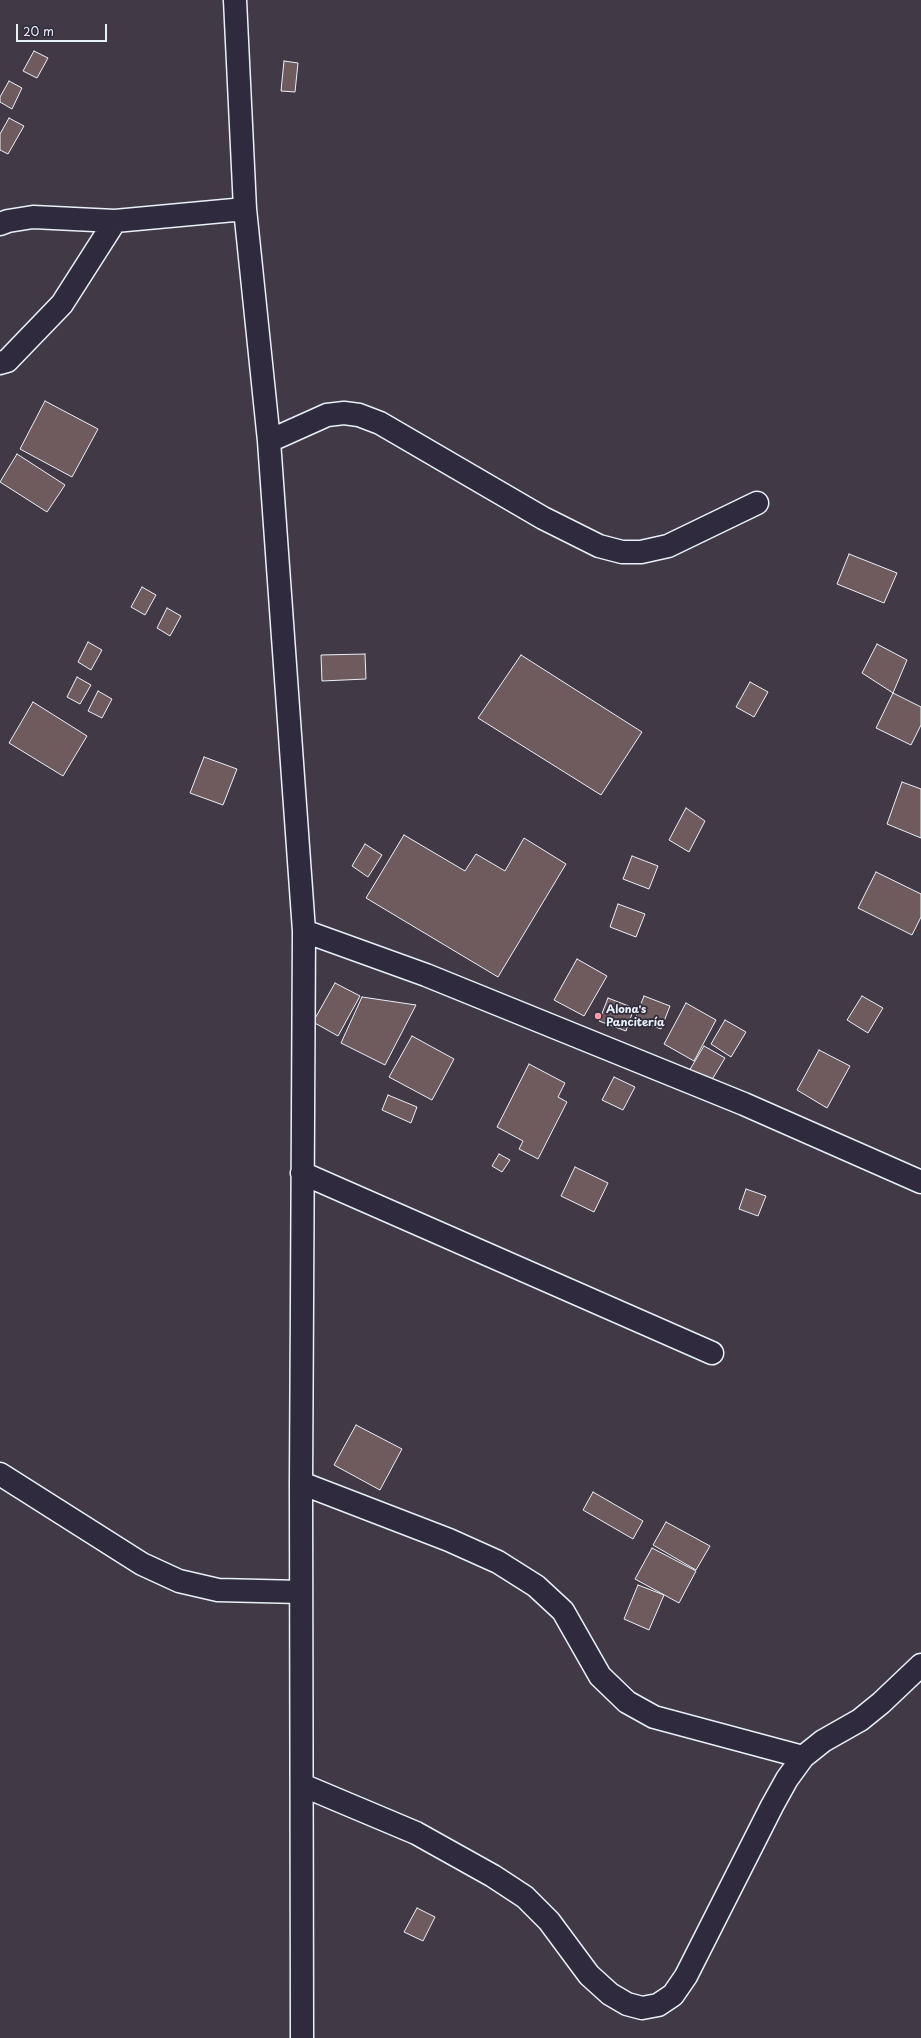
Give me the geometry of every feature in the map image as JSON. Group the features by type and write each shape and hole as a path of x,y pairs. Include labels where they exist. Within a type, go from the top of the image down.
{"street":[{"path":"235,0 245,209 269,441 304,931 301,1483 302,2038"},
{"path":"0,224 8,221 33,217 115,221 245,209"},
{"path":"0,363 7,361 62,304 115,221"},
{"path":"269,441 327,416 344,413 359,415 380,423 543,518 599,546 622,552 641,552 668,546 757,503"},
{"path":"304,931 440,981 744,1104 921,1182"},
{"path":"302,1173 712,1353"},
{"path":"0,1474 142,1564 179,1580 218,1590 301,1592"},
{"path":"301,1483 448,1540 498,1562 536,1586 563,1611 600,1676 627,1702 654,1717 803,1757"},
{"path":"302,1785 416,1833 494,1876 525,1897 549,1921 589,1975 610,1994 627,2004 642,2008 658,2005 673,1995 686,1976 772,1806 787,1779 803,1757 823,1741 860,1720 921,1665"}],"building":[{"path":"34,51 48,58 37,78 23,71"},
{"path":"284,61 298,63 295,92 281,91"},
{"path":"9,81 22,88 12,109 0,102 0,97"},
{"path":"9,118 24,126 8,154 0,150 0,134"},
{"path":"45,401 98,429 72,477 20,449"},
{"path":"17,454 65,485 47,512 0,482"},
{"path":"849,554 897,573 884,603 837,584"},
{"path":"142,587 156,595 145,615 131,607"},
{"path":"167,608 181,616 170,636 157,628"},
{"path":"88,642 102,650 91,670 78,662"},
{"path":"877,644 907,660 893,693 862,673"},
{"path":"365,654 366,679 322,681 321,655"},
{"path":"521,655 642,732 601,795 478,718"},
{"path":"77,677 91,685 80,704 67,697"},
{"path":"750,682 768,692 754,717 736,707"},
{"path":"98,691 112,699 102,718 88,711"},
{"path":"893,693 921,707 921,725 911,745 876,728"},
{"path":"33,702 87,736 63,776 9,743"},
{"path":"204,757 237,769 223,805 190,793"},
{"path":"902,782 921,789 921,838 887,824"},
{"path":"686,808 705,821 689,852 669,840"},
{"path":"404,835 465,871 476,854 505,871 524,838 566,864 498,977 366,898"},
{"path":"365,844 382,855 368,877 352,866"},
{"path":"632,856 658,866 649,889 623,879"},
{"path":"876,872 921,894 921,917 912,935 858,908"},
{"path":"618,904 645,914 636,937 610,927"},
{"path":"577,959 607,976 584,1016 554,1000"},
{"path":"335,983 360,996 338,1036 313,1022"},
{"path":"644,996 670,1006 661,1029 635,1019"},
{"path":"862,996 883,1008 868,1033 847,1020"},
{"path":"362,997 416,1005 385,1065 341,1043"},
{"path":"608,998 634,1008 626,1031 599,1021"},
{"path":"686,1003 716,1020 694,1061 664,1044"},
{"path":"725,1020 746,1032 731,1057 711,1044"},
{"path":"412,1036 454,1059 432,1100 389,1077"},
{"path":"704,1046 725,1058 710,1083 689,1071"},
{"path":"819,1050 850,1066 827,1108 797,1090"},
{"path":"529,1064 565,1083 558,1097 567,1102 538,1159 519,1149 523,1141 497,1127"},
{"path":"614,1077 635,1087 623,1110 602,1100"},
{"path":"388,1095 417,1107 411,1123 382,1110"},
{"path":"499,1154 510,1160 502,1172 492,1166"},
{"path":"575,1167 608,1183 594,1212 561,1196"},
{"path":"746,1189 766,1196 758,1216 739,1209"},
{"path":"356,1425 402,1449 380,1490 334,1465"},
{"path":"593,1492 643,1521 633,1539 583,1510"},
{"path":"666,1522 710,1546 696,1570 653,1545"},
{"path":"652,1548 696,1571 679,1603 635,1579"},
{"path":"638,1585 664,1595 649,1630 624,1619"},
{"path":"417,1908 435,1917 423,1941 404,1932"}],"place":[{"name":"Alona's Pancitería","path":"598,1016"}]}
